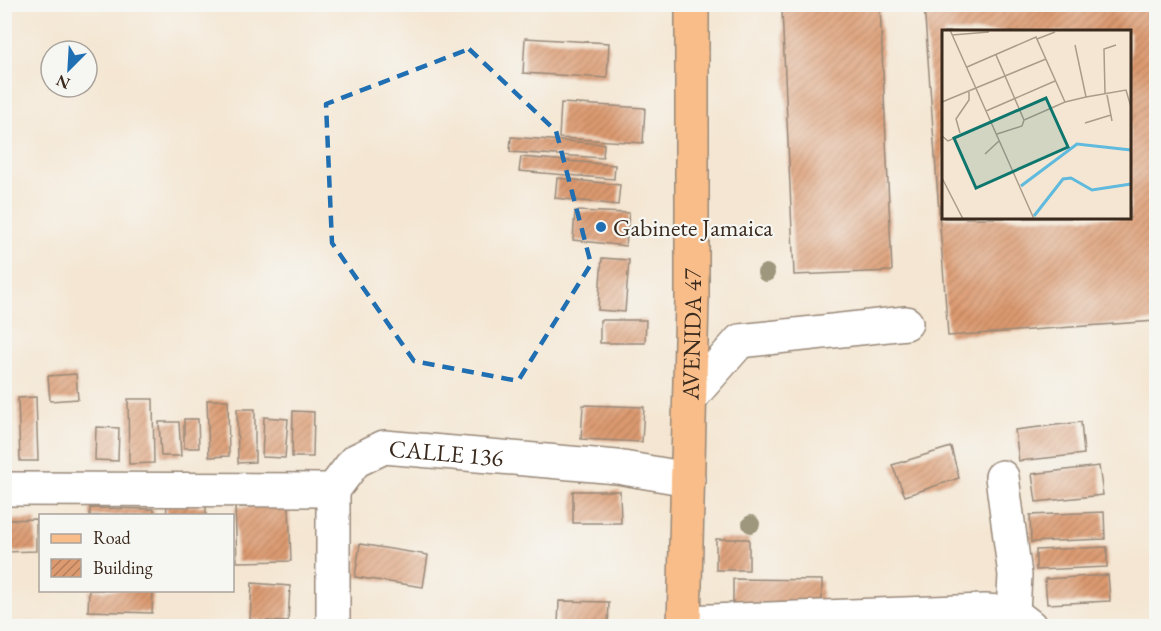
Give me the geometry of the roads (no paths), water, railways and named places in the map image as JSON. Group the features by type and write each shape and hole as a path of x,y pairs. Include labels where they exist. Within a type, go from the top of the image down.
{"main road":[{"name":"AVENIDA 47","path":"684,624 690,398 692,4"}],"street":[{"path":"690,398 740,341 906,323"},
{"name":"CALLE 136","path":"333,490 355,461 384,447 617,467 688,479"},
{"path":"684,624 942,612 1021,620 1002,477"},
{"path":"4,489 333,490 333,627"}],"place":[{"name":"Gabinete Jamaica","path":"601,227"}]}
